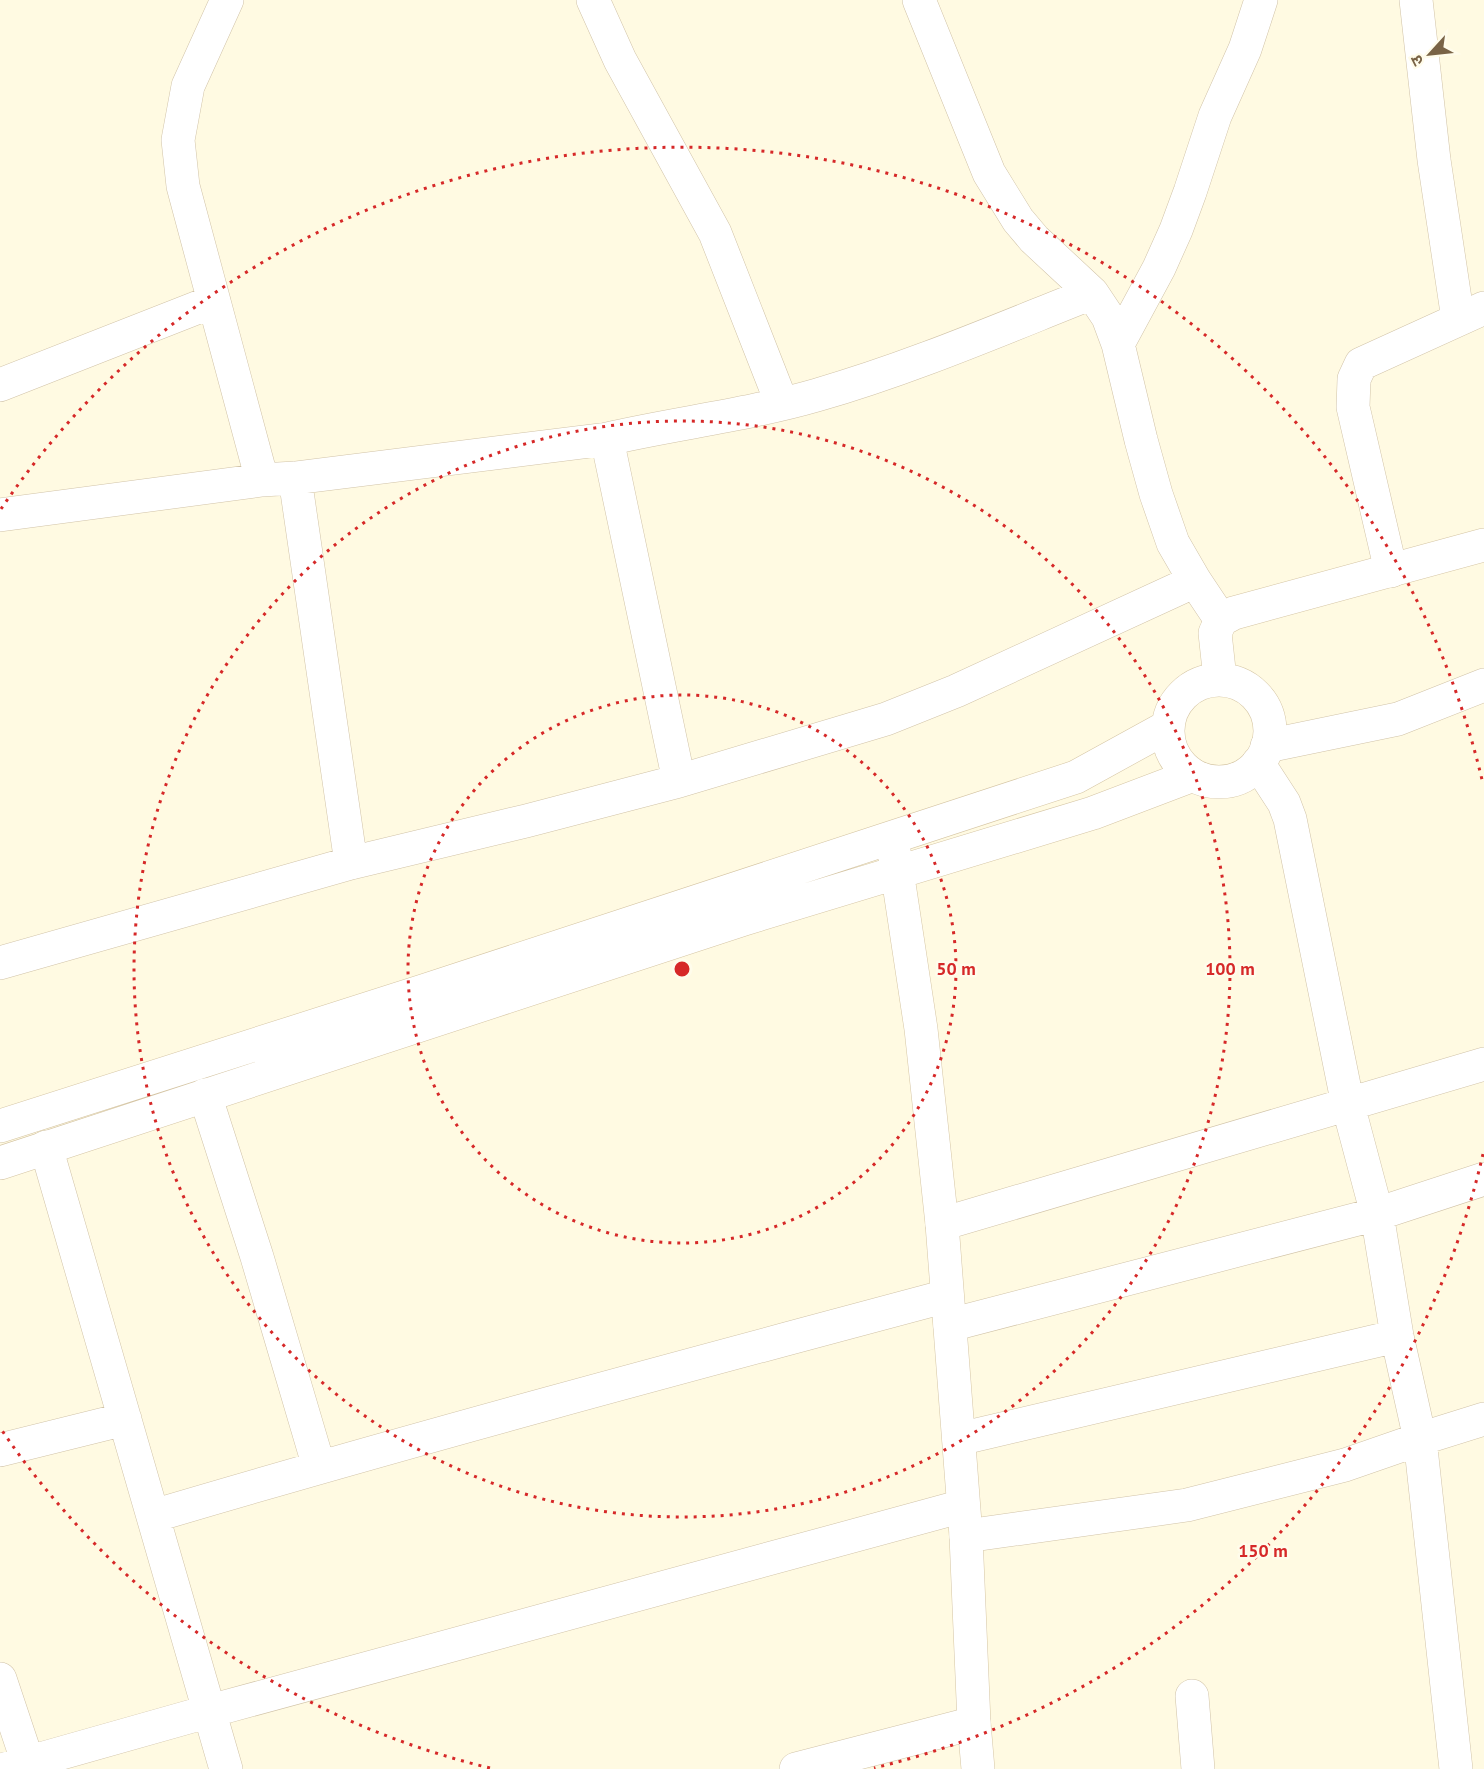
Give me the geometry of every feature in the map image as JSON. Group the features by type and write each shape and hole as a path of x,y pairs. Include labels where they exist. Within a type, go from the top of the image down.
{"street":[{"path":"226,0 188,87 178,140 183,186 262,480"},
{"path":"593,0 620,60 715,233 782,404"},
{"path":"919,0 989,173 1003,197 1034,239 1092,294 1108,316 1118,344 1156,494 1173,543 1221,620"},
{"path":"1118,344 1159,268 1176,230 1215,116 1245,49 1262,0"},
{"path":"1391,570 1353,407 1354,379 1361,364 1471,313 1434,160 1416,0"},
{"path":"0,516 262,480 607,439 782,404 856,383 917,362 1092,294"},
{"path":"0,385 214,302"},
{"path":"607,439 679,781"},
{"path":"294,478 351,864"},
{"path":"1220,679 1215,633 1221,620 1234,613 1484,545"},
{"path":"0,963 351,864 679,781 886,719 956,691 1195,581"},
{"path":"1220,679 1243,686 1256,695 1269,722 1270,732 1262,755 1253,769 1235,779 1215,782 1193,775 1179,764 1171,749 1167,727 1179,698 1201,682 1220,679"},
{"path":"1262,755 1398,719 1484,686"},
{"path":"0,1126 1076,777 1167,727"},
{"path":"1262,755 1290,819 1348,1105 1377,1214 1397,1336 1420,1439 1456,1769"},
{"path":"0,1163 733,922 1093,813 1193,775"},
{"path":"891,838 921,1029 942,1224 965,1521 978,1769"},
{"path":"942,1224 1484,1064"},
{"path":"205,1095 257,1257 319,1467"},
{"path":"46,1147 226,1769"},
{"path":"153,1516 319,1467 626,1382 1377,1214 1484,1179"},
{"path":"959,1439 1397,1336"},
{"path":"0,1450 125,1419"},
{"path":"0,1680 21,1767 210,1711 965,1521 1187,1504 1345,1465 1484,1419"},
{"path":"1192,1696 1198,1769"},
{"path":"796,1769 974,1723"}]}
